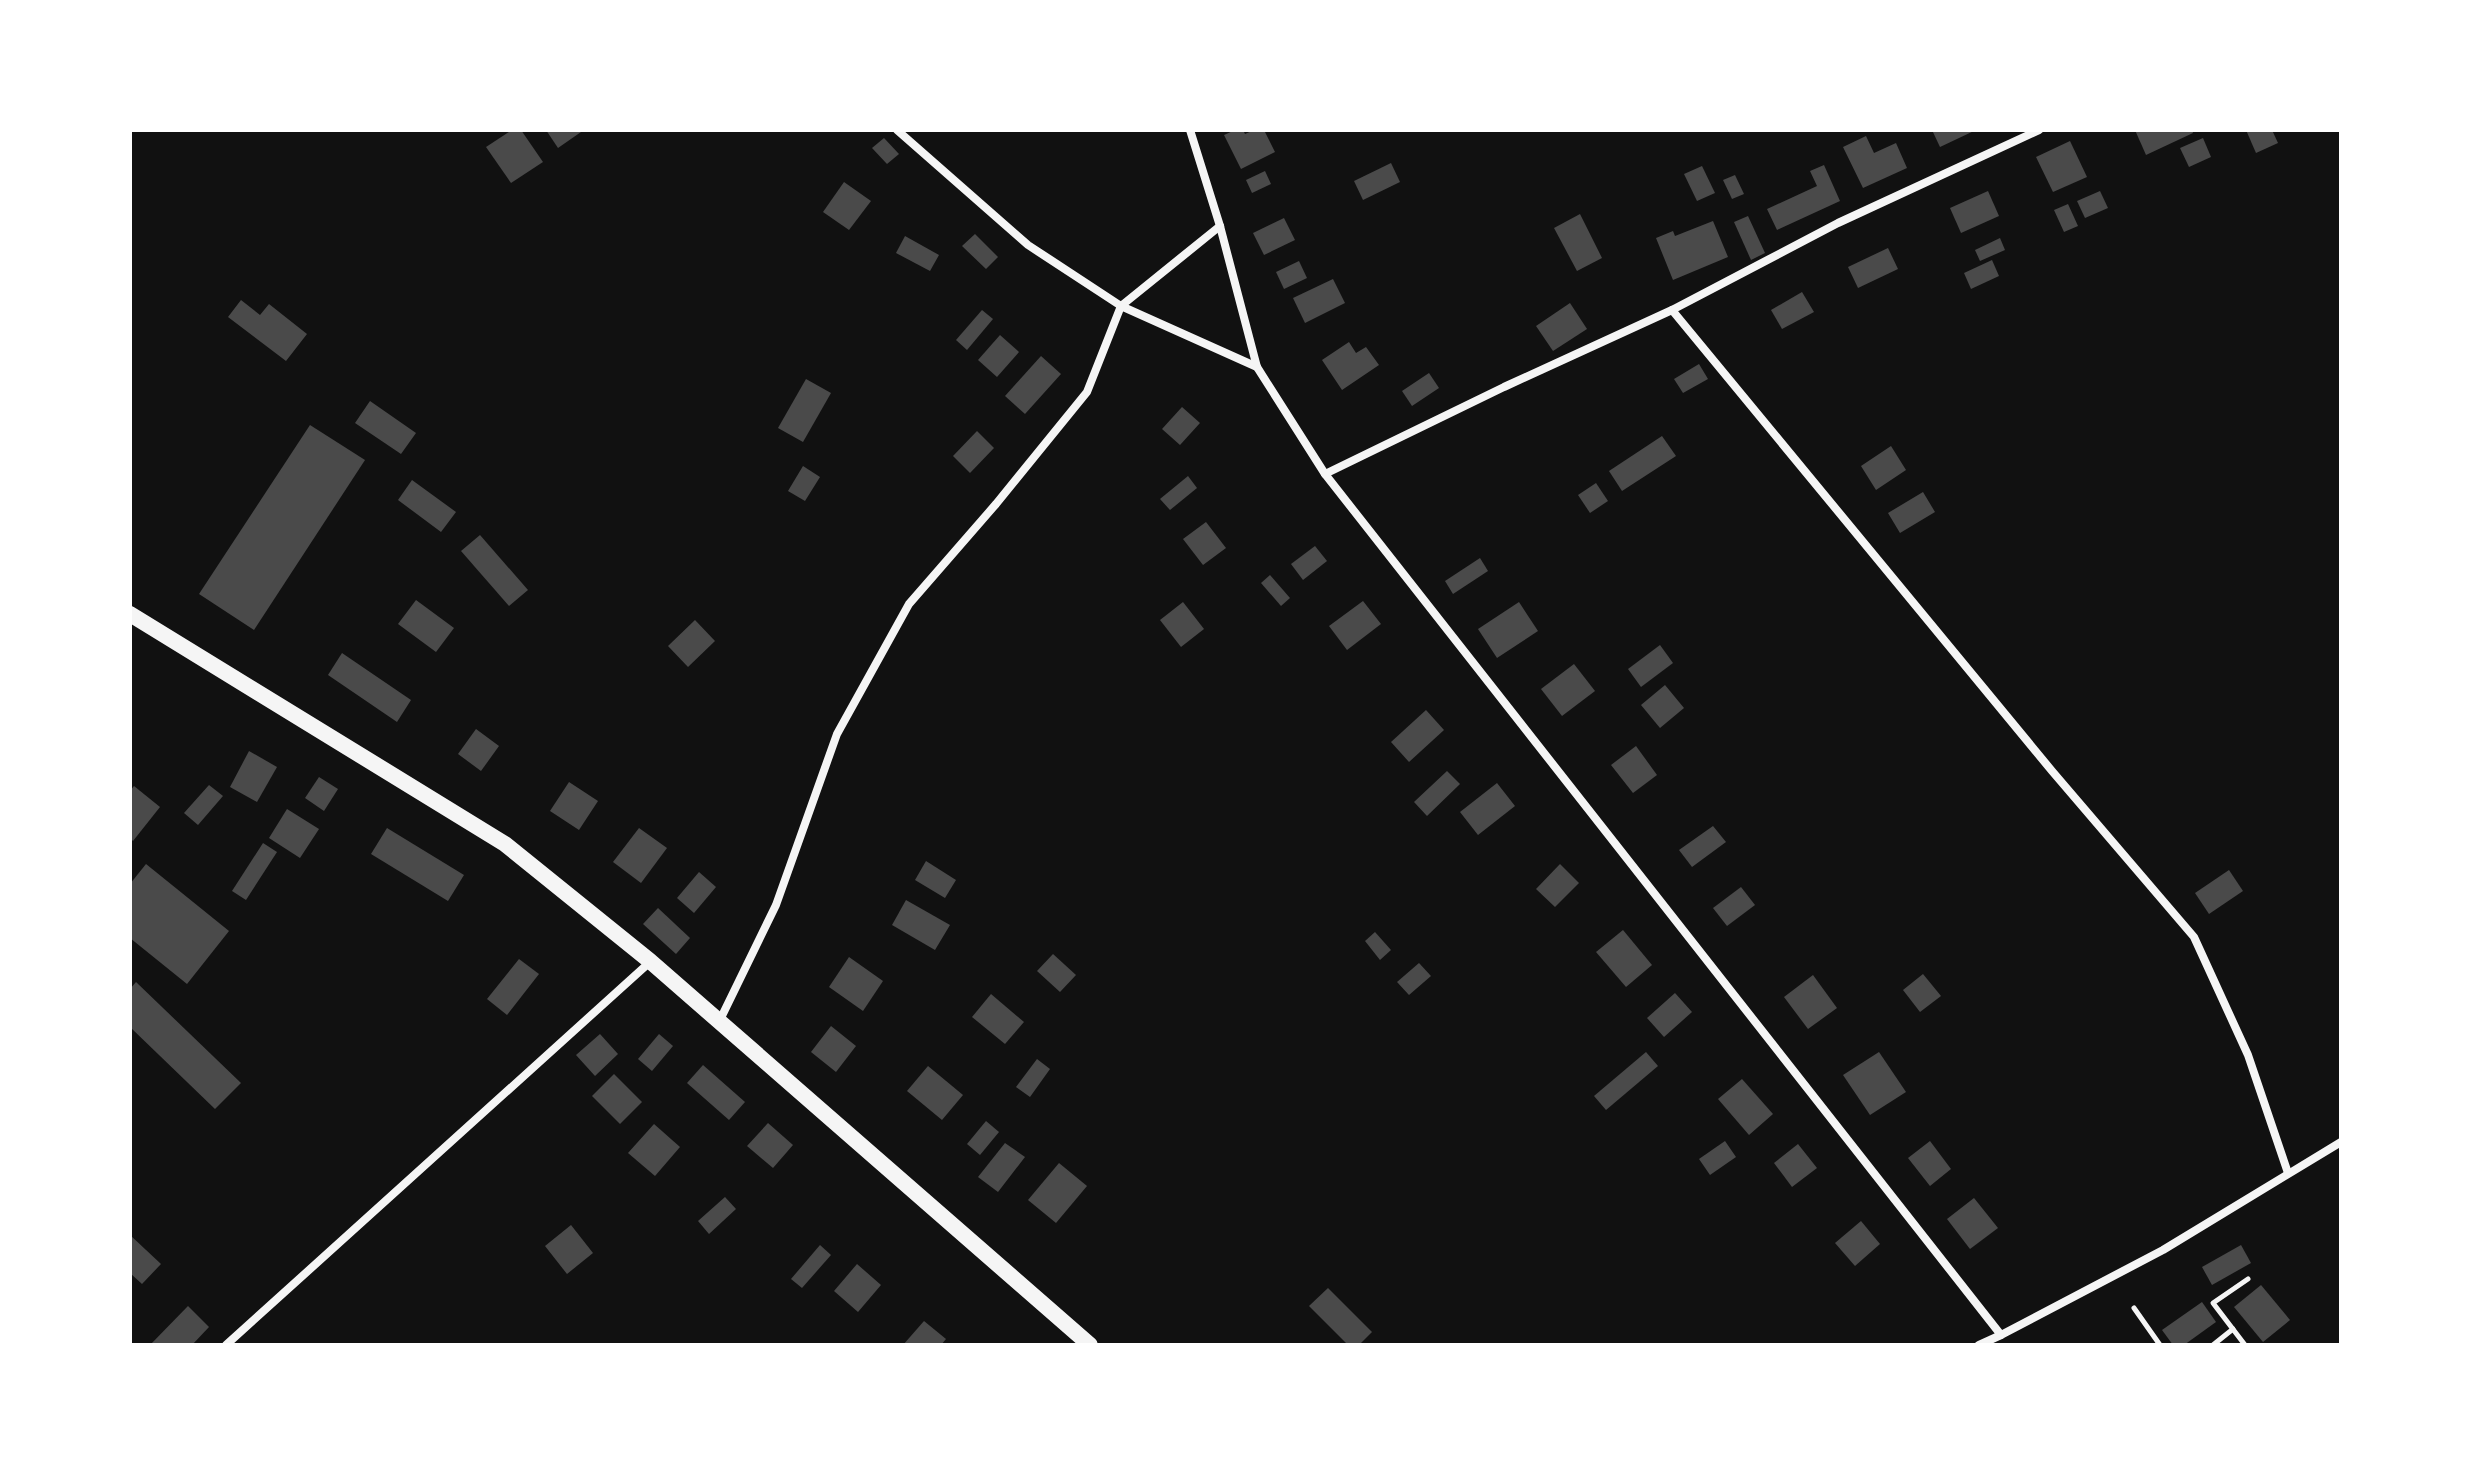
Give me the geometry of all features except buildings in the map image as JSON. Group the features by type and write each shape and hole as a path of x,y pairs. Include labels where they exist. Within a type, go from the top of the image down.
{"main road":[{"path":"130,614 505,844 650,961 1090,1345"}],"street":[{"path":"897,130 1028,245 1121,306 1257,367"},
{"path":"1190,130 1220,226 1257,367 1325,474 2001,1335"},
{"path":"1325,474 1672,310 1838,223 2039,130"},
{"path":"718,1022 776,905 837,734 909,604 1087,392 1121,306 1220,226"},
{"path":"1672,310 2052,771 2194,937 2248,1055 2288,1173"},
{"path":"226,1345 650,961"},
{"path":"1979,1345 2163,1250 2341,1142"}],"lane":[{"path":"2245,1345 2213,1303 2248,1279"},
{"path":"2134,1308 2160,1345"},
{"path":"2213,1345 2233,1329"}]}
